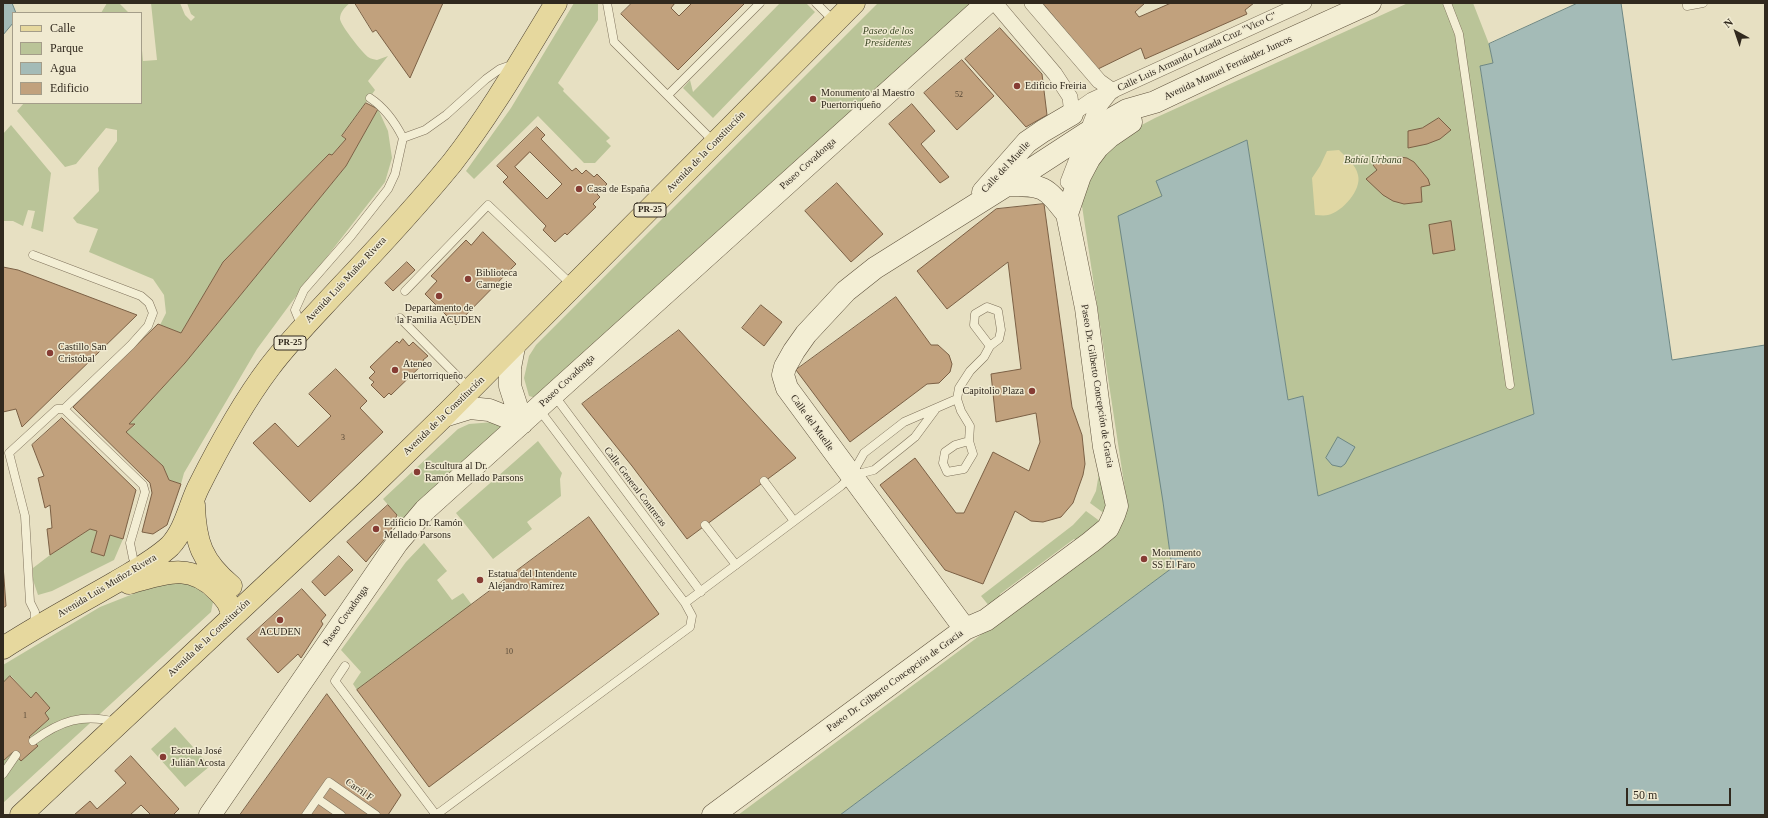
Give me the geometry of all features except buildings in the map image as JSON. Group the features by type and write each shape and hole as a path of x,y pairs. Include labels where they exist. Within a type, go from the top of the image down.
{"main road":[{"name":"Avenida Luis Muñoz Rivera","path":"3,648 34,628 102,590 160,555 174,541 207,469 243,407 269,368 302,328 376,250 451,164 488,114 556,3"},
{"name":"Avenida de la Constitución","path":"21,815 368,490 471,390 854,3"},
{"name":"Paseo Covadonga","path":"210,815 397,542 425,510 987,3"},
{"name":"Avenida Manuel Fernández Juncos","path":"1087,132 1127,110 1155,102 1370,3"},
{"name":"Paseo Dr. Gilberto Concepción de Gracia","path":"713,815 965,629 986,620 1108,528 1117,506 1104,447 1086,308 1068,214 1080,176 1089,159 1098,147 1155,102"},
{"name":"Calle del Muelle","path":"964,212 1027,142 1043,130 1072,114"},
{"name":"Calle del Muelle","path":"965,629 787,388 783,375 785,367 806,334 846,291 875,268 1007,185 1087,132"},
{"path":"1007,185 1037,186 1046,190 1051,193 1068,214"},
{"path":"514,347 510,368 510,386 522,423"},
{"path":"444,416 470,408 489,410 522,423"},
{"path":"193,498 196,535 202,554 217,573 232,587 240,593 253,597"},
{"path":"102,590 162,573 183,572 199,577 210,583 229,604 232,617"},
{"path":"3,640 34,628"}],"street":[{"path":"995,3 1055,74 1070,97 1072,114"},
{"path":"1032,3 1098,81 1113,91 1095,112 1065,190 1064,201 1068,214"},
{"name":"Calle Luis Armando Lozada Cruz \"Vico C\"","path":"1072,114 1092,100 1304,3"}],"lane":[{"path":"607,3 614,42 715,142"},
{"path":"668,94 760,3"},
{"path":"816,3 835,22"},
{"path":"1447,3 1459,34 1510,385"},
{"path":"1687,3 1687,6 1703,3"},
{"path":"403,138 425,130 446,115 486,79 500,69 520,61"},
{"path":"302,328 295,310 304,290 351,236 388,189 395,174 403,138 396,125 379,104 370,98"},
{"path":"405,291 488,205 573,287"},
{"path":"33,255 141,296 149,303 153,313 148,326 135,341 64,409 57,409 10,453 25,516 30,602 35,612 34,628"},
{"path":"969,441 970,426 957,399 959,388 970,371 984,357 990,346 999,339 1001,330 998,311 987,307 975,314 974,325 990,346"},
{"path":"400,318 471,390"},
{"path":"685,603 841,486 851,476 864,453 904,422 935,410 957,399"},
{"path":"345,666 335,681 436,815 690,627 692,616 685,603 546,401"},
{"name":"Calle General Contreras","path":"546,401 701,592"},
{"path":"64,409 142,485 144,492 130,543 133,558 139,568"},
{"path":"851,476 874,470 915,437 935,410"},
{"path":"764,481 794,521"},
{"path":"705,525 736,565"},
{"path":"33,740 46,731 84,717 100,718 120,723"},
{"path":"3,774 16,755"},
{"name":"Carril F","path":"318,798 329,782 376,815"},
{"path":"306,815 318,798 342,815"}],"green space":[{"path":"107,3 119,3 128,12 102,12"},
{"path":"151,3 180,3 185,15 191,21 195,17 191,14 187,3 350,3 340,16 341,22 348,33 369,58 377,60 388,56 368,81 375,90 342,136 346,139 332,155 329,154 223,262 181,333 160,325 166,313 164,295 153,279 89,252 98,229 77,223 73,218 99,191 98,168 117,141 117,130 106,128 76,164 65,167 17,111 23,104 142,104 142,50 143,61 157,60"},
{"path":"574,3 598,3 598,20 558,83 564,89 563,91 610,138 606,141 611,146 595,163 584,163 538,116 474,179 466,171 511,108"},
{"path":"780,3 806,3 815,12 713,118 683,88 690,80 693,92"},
{"name":"Paseo de los Presidentes","path":"878,3 974,3 536,398 529,396 524,378 529,356 536,345"},
{"name":"Bahía Urbana","path":"1408,3 1473,3 1489,44 1493,63 1480,67 1534,414 1318,496 1303,397 1288,400 1247,140 1156,181 1162,196 1163,502 1172,568 840,815 738,815 1114,536 1122,525 1127,503 1082,206 1082,198 1096,163 1134,129 1155,118"},
{"path":"378,109 388,131 392,158 385,182 257,349 184,473 181,484 169,480 163,466 126,432 135,425 129,424 185,363 346,166"},
{"path":"11,125 51,173 43,232 31,228 35,211 28,210 23,226 13,221 3,221 3,134"},
{"path":"494,422 501,427 404,523 383,499 458,429 469,424"},
{"path":"538,441 562,473 560,479 561,496 527,522 532,529 493,559 456,513"},
{"path":"1099,473 1106,507 1105,514 1090,503 1096,491"},
{"path":"1086,511 1101,522 1078,541 1074,539 1000,594 1000,598 990,607 981,596 1073,525"},
{"path":"90,529 97,531 91,552 104,556 110,535 123,539 114,560 52,591 38,595 33,580 33,568"},
{"path":"424,543 447,571 437,580 452,600 463,593 472,605 357,690 353,684 361,672 341,650 406,562"},
{"path":"169,582 184,583 194,586 213,602 211,612 3,803 3,761 13,752 38,746 29,737 49,719 45,713 50,708 36,693 31,698 11,676 3,683 3,665 100,607"},
{"path":"175,727 210,766 185,787 151,749"}],"sand":[{"path":"1339,150 1357,171 1357,187 1350,200 1339,210 1328,215 1315,215 1312,178 1327,151"}],"water":[{"path":"3,3 12,3 16,12 12,12 12,24 3,35"},
{"path":"1578,3 1621,3 1672,360 1765,345 1765,815 840,815 1172,568 1118,216 1162,196 1156,181 1247,140 1288,400 1303,396 1318,496 1534,414 1480,66 1493,63 1489,44"},
{"path":"1338,437 1355,447 1345,464 1341,467 1332,465 1326,458"}],"place":[{"name":"Edificio Freiria","path":"1017,86"},
{"name":"Monumento al Maestro Puertorriqueño","path":"813,99"},
{"name":"Casa de España","path":"579,189"},
{"name":"Biblioteca Carnegie","path":"468,279"},
{"name":"Departamento de la Familia ACUDEN","path":"439,296"},
{"name":"Castillo San Cristóbal","path":"50,353"},
{"name":"Ateneo Puertorriqueño","path":"395,370"},
{"name":"Capitolio Plaza","path":"1032,391"},
{"name":"Escultura al Dr. Ramón Mellado Parsons","path":"417,472"},
{"name":"Edificio Dr. Ramón Mellado Parsons","path":"376,529"},
{"name":"Monumento SS El Faro","path":"1144,559"},
{"name":"Estatua del Intendente Alejandro Ramírez","path":"480,580"},
{"name":"ACUDEN","path":"280,620"},
{"name":"Escuela José Julián Acosta","path":"163,757"}]}
